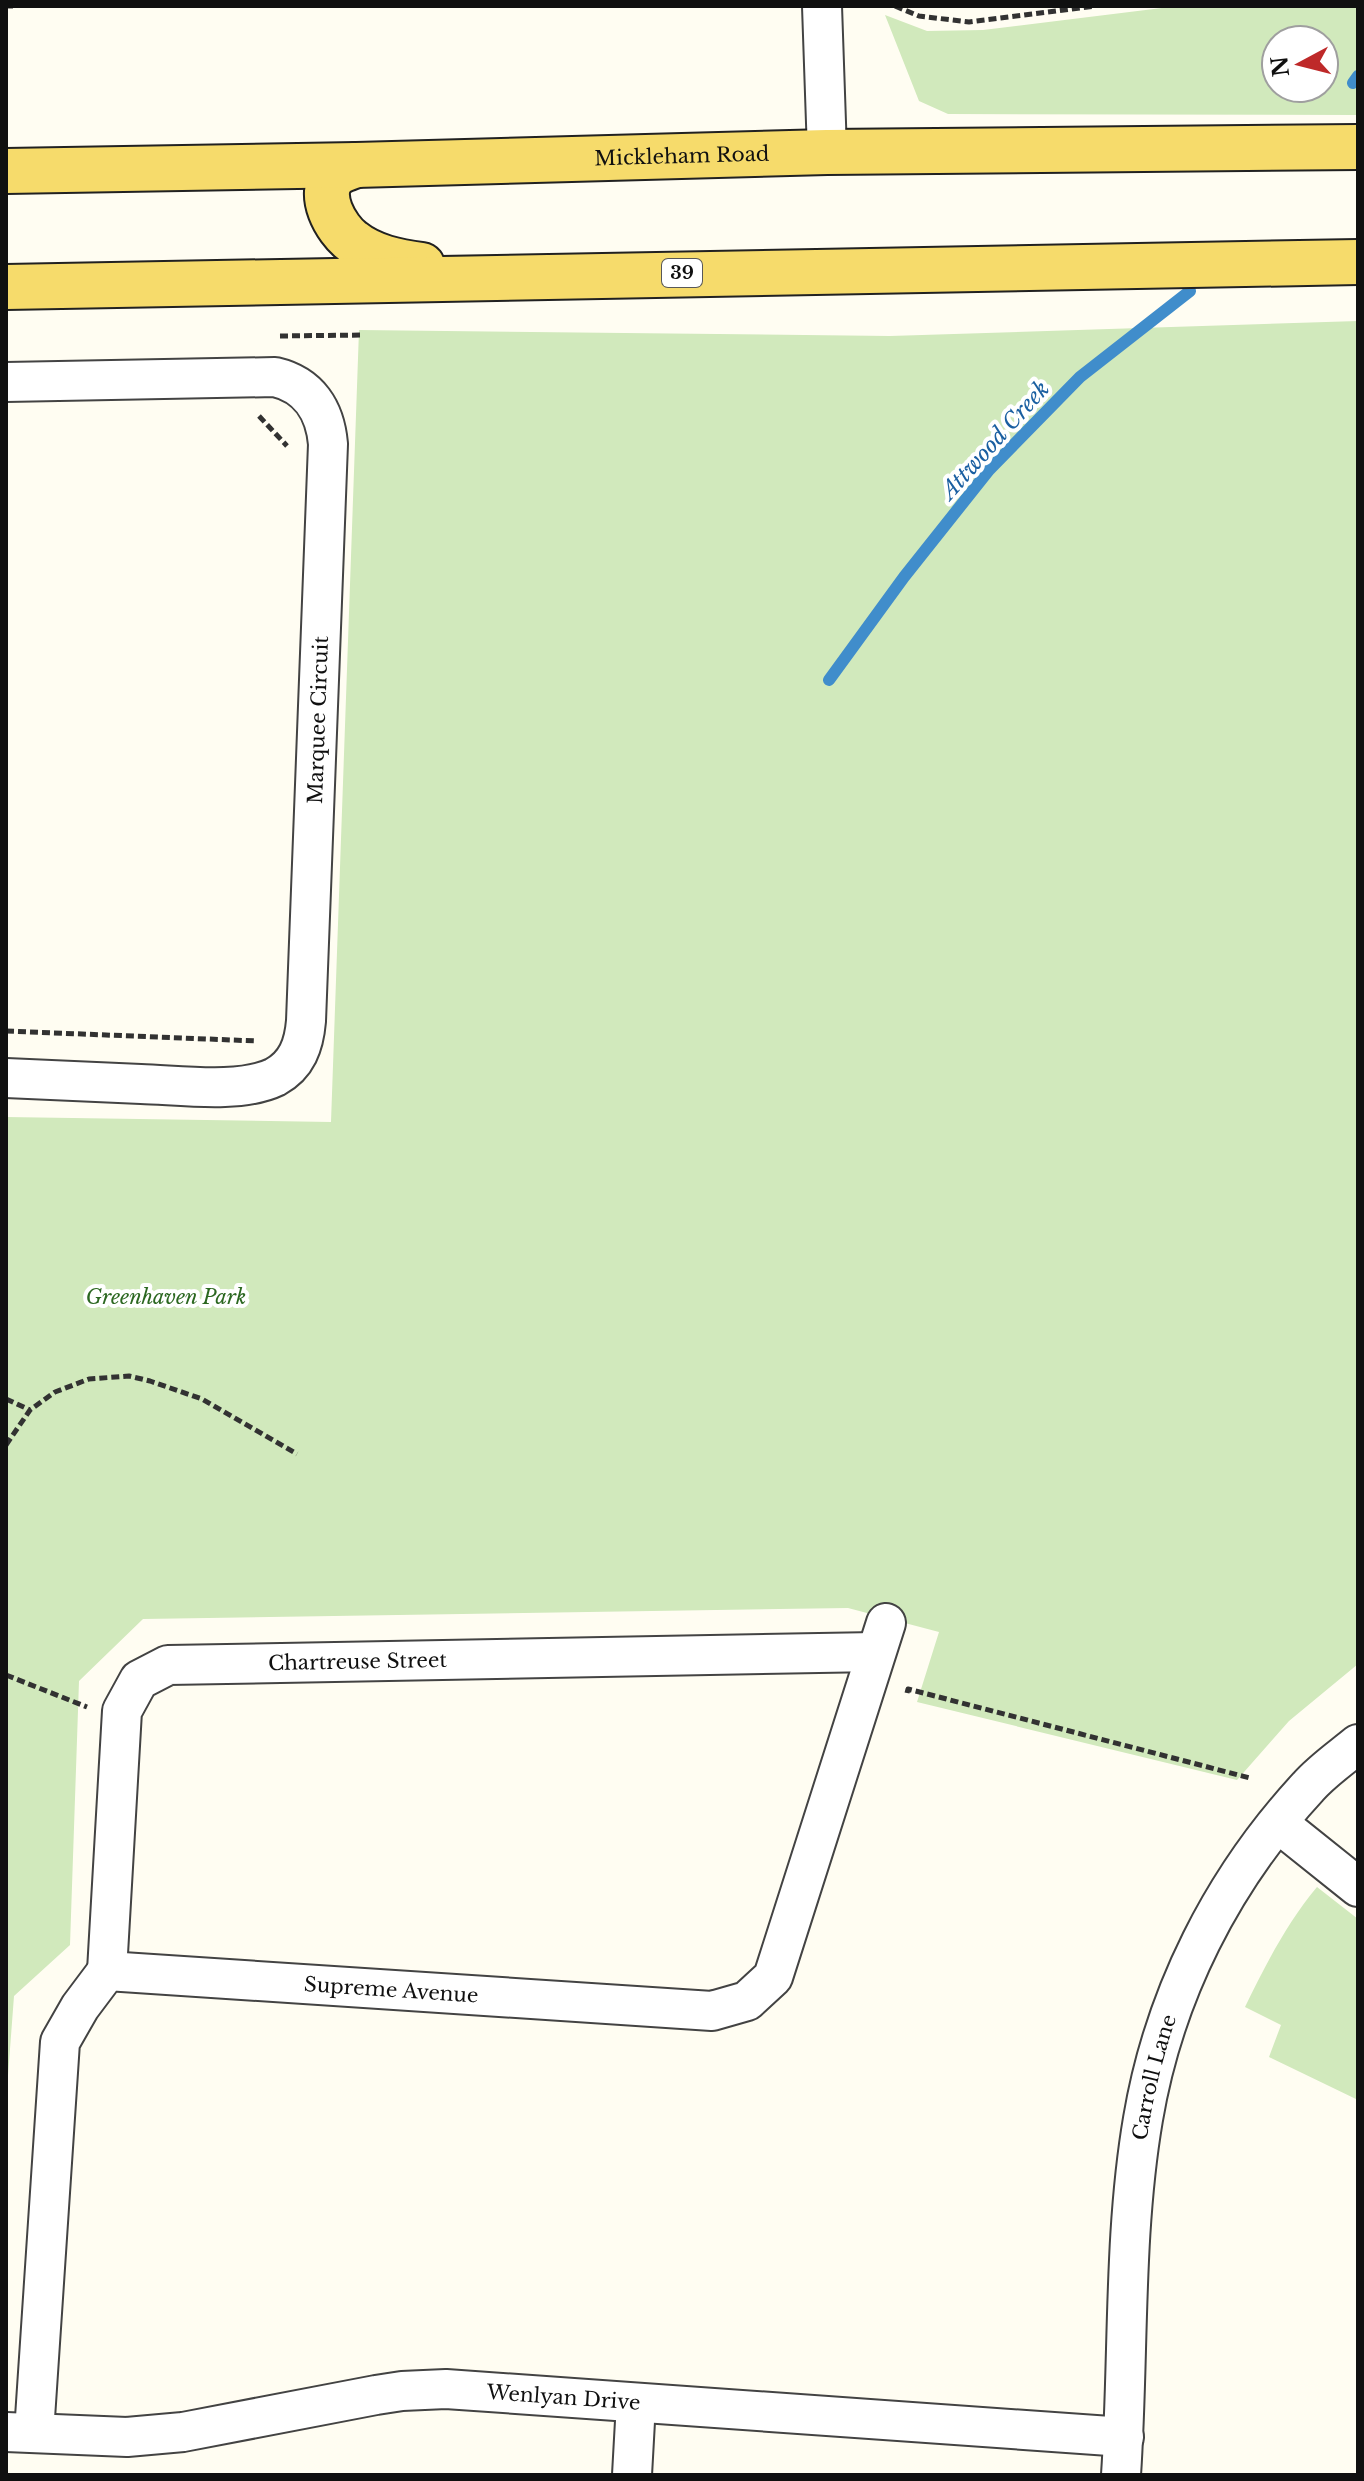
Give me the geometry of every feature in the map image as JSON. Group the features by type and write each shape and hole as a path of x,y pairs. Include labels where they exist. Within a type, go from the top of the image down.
{"main road":[{"name":"Mickleham Road","path":"6,171 827,152 1358,147"},
{"path":"356,165 332,178 327,196 334,219 352,242 393,262 560,276"},
{"name":"39","path":"6,287 1358,262"}],"street":[{"path":"822,6 827,152"},
{"name":"Marquee Circuit","path":"6,382 275,377 295,384 314,401 325,421 328,444 306,1021 301,1049 290,1066 281,1073 261,1082 237,1085 6,1078"},
{"name":"Supreme Avenue","path":"107,1971 712,2011 747,2001 773,1977 881,1638"},
{"name":"Chartreuse Street","path":"107,1971 122,1711 139,1680 168,1665 881,1638"},
{"name":"Carroll Lane","path":"1121,2475 1136,2166 1154,2063 1167,2020 1212,1917 1248,1862 1309,1786 1358,1744"},
{"path":"1278,1823 1358,1887"},
{"path":"20,2433 60,2042 80,2007 107,1971"},
{"name":"Wenlyan Drive","path":"20,2433 127,2437 183,2432 423,2389 1124,2437"},
{"path":"632,2475 636,2403"}],"path":[{"path":"6,6 13,6"},
{"path":"895,6 919,16 969,22 1095,6"},
{"path":"245,416 261,416 287,444 286,460"},
{"path":"6,1031 264,1041"},
{"path":"6,1445 30,1410 43,1399 73,1385 101,1377 129,1376 202,1399 297,1454"},
{"path":"6,1399 30,1410"},
{"path":"6,1675 94,1710 122,1711"},
{"path":"859,1708 899,1719 908,1689 1250,1778"}],"green space":[{"path":"1178,6 1358,6 1358,115 948,114 919,101 885,15 927,31 983,30"},
{"name":"Greenhaven Park","path":"1358,321 1358,1664 1289,1721 1237,1780 917,1702 939,1632 848,1608 143,1619 79,1681 70,1945 14,1996 6,2102 6,1117 331,1122 359,330 890,336"},
{"path":"1317,1887 1358,1919 1358,2100 1269,2057 1281,2025 1245,2007 1287,1929"}],"waterway":[{"name":"Attwood Creek","path":"1353,83 1358,76"},
{"name":"Attwood Creek","path":"829,680 904,577 989,470 1080,377 1190,291"}]}
